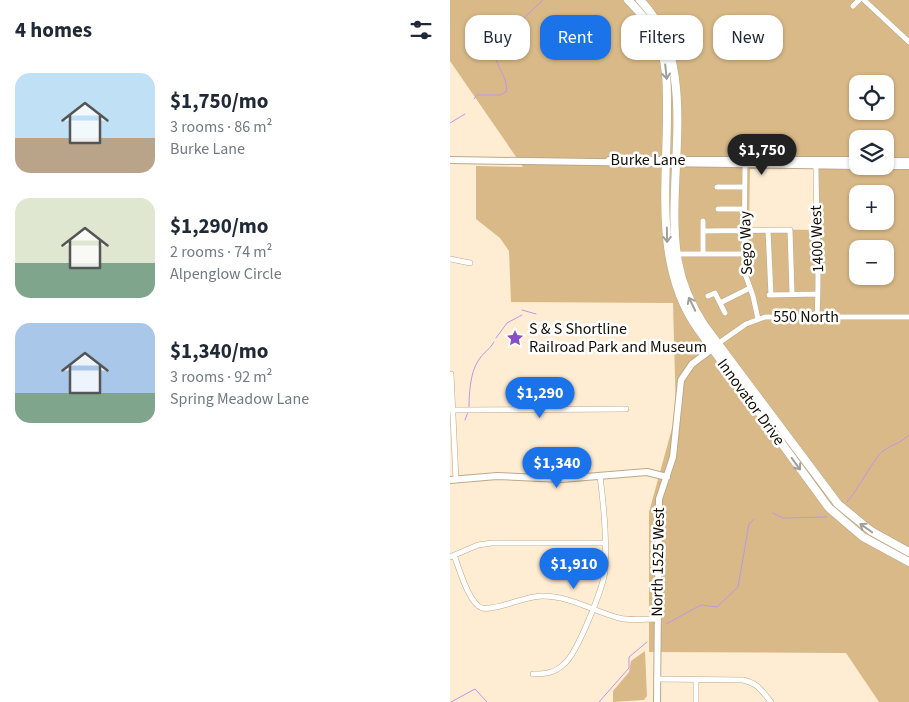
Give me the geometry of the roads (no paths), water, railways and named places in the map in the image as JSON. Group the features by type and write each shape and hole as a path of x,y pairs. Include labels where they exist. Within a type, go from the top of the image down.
{"main road":[{"name":"Innovator Drive","path":"628,0 653,30 664,60 666,81 667,242 672,278 686,310 838,504 871,531 909,552"},
{"name":"Innovator Drive","path":"640,0 660,24 672,57 676,84 677,254 682,278 692,305 715,346 834,514 862,537 909,562"}],"street":[{"path":"853,6 859,0"},
{"path":"864,0 909,42"},
{"name":"Burke Lane","path":"450,160 816,163 849,165"},
{"path":"894,160 909,161"},
{"name":"Burke Lane","path":"676,162 745,165 849,161"},
{"name":"1400 West","path":"816,163 817,317"},
{"name":"Sego Way","path":"745,165 744,271 758,319"},
{"path":"894,166 909,166"},
{"path":"717,188 744,187"},
{"path":"718,209 744,209"},
{"path":"702,221 703,254"},
{"path":"768,230 769,295 792,293 818,294"},
{"path":"703,231 790,230 792,293"},
{"path":"677,254 744,254"},
{"path":"450,259 470,263"},
{"path":"720,303 750,288"},
{"path":"708,296 714,293 725,313"},
{"name":"550 North","path":"715,346 746,324 758,319 909,317"},
{"name":"North 1525 West","path":"657,702 658,510 660,493 673,457 681,380 692,364 715,346"},
{"path":"451,374 453,480 497,476 561,478 648,472 667,477"},
{"path":"452,410 626,409"},
{"path":"533,674 547,674 557,670 574,655 604,578 604,500 600,476"},
{"path":"604,543 492,543 478,545 452,556 473,602 482,608 492,608 524,598 541,596 575,600 627,620 657,619"},
{"path":"657,679 743,680 755,683 763,689 771,702"},
{"path":"696,680 696,702"}],"waterway":[{"path":"474,99 477,95 500,95 506,92 505,80 495,57 495,45 543,0"},
{"path":"450,123 465,114"},
{"path":"522,310 536,314"},
{"path":"496,338 507,323 522,315"},
{"path":"469,408 470,384 475,366 494,342"},
{"path":"465,420 468,412"},
{"path":"847,502 879,455 909,435"},
{"path":"773,513 783,518 827,517"},
{"path":"666,624 701,605 717,607 738,587 749,524 754,519"},
{"path":"599,702 629,668 629,657 647,642"},
{"path":"451,702 475,689 487,702"}],"place":[{"name":"S & S Shortline Railroad Park and Museum","path":"515,338"}]}
